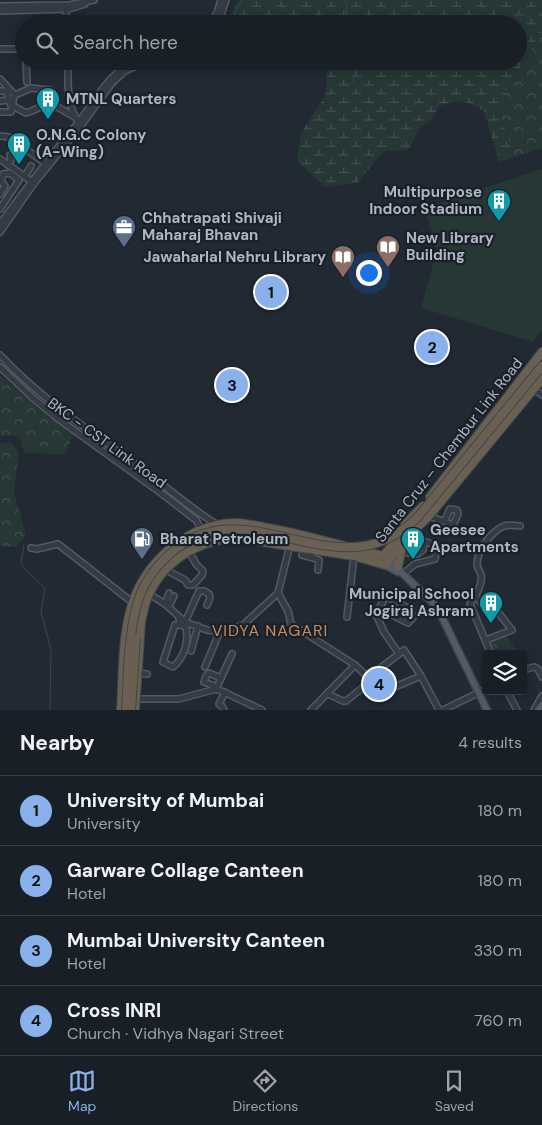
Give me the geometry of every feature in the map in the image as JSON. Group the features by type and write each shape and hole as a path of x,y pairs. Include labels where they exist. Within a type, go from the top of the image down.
{"highway":[{"name":"Santa Cruz – Chembur Link Road","path":"403,545 406,523 420,509 542,352"},
{"path":"123,710 136,606 150,576 179,546 196,537 212,532 242,528 329,545 348,547 379,543 404,529 417,518 542,366"},
{"path":"131,710 134,651 141,607 154,578 182,550 198,541 213,536 241,533 328,550 348,552 380,547 407,533 430,512 542,373"},
{"name":"Santa Cruz – Chembur Link Road","path":"123,710 127,628 132,602 148,572 169,549 192,534 202,530 219,525 239,523 294,533 338,544 357,553 384,561 417,533 430,512 506,424 539,392 542,379"},
{"path":"494,414 506,424"},
{"path":"338,544 353,544 386,538 406,523 417,533"},
{"name":"Santa Cruz – Chembur Link Road","path":"135,710 141,622 149,594 166,570 188,551 205,543 237,538 290,546 311,554 357,553"},
{"path":"357,553 373,552 390,546 403,545 400,570"},
{"path":"148,572 159,580"},
{"path":"123,710 129,630 127,628"}],"main road":[{"path":"384,561 400,570 439,611 487,710"},
{"path":"538,710 542,705"}],"street":[{"path":"1,8 66,7 93,0"},
{"path":"216,15 221,0"},
{"path":"221,15 226,0"},
{"path":"66,7 66,15"},
{"path":"0,50 15,49"},
{"path":"26,70 27,82"},
{"path":"68,70 68,92 71,109 80,124"},
{"path":"86,116 108,80 120,70"},
{"path":"0,224 31,181 80,124 116,78 127,70"},
{"path":"0,79 15,95"},
{"path":"28,89 46,89 50,92 43,106 26,112 13,106 15,95 23,93 28,89"},
{"path":"0,90 8,91 12,111 0,112"},
{"path":"0,101 9,100"},
{"path":"46,101 70,116 75,117"},
{"path":"0,130 2,136 12,139 46,164"},
{"path":"0,159 11,160 24,176 31,181"},
{"path":"0,232 46,164"},
{"path":"24,176 30,166"},
{"path":"0,194 5,186 1,181 1,177 4,174 10,173 19,180 0,208"},
{"path":"9,196 16,201"},
{"name":"BKC - CST Link Road","path":"1,358 62,411 166,486 208,519 219,525"},
{"name":"BKC - CST Link Road","path":"0,366 24,390 57,418 121,463 196,520 202,530"},
{"path":"24,390 29,384"},
{"path":"121,463 125,456"},
{"path":"161,493 166,486"},
{"path":"430,512 444,522"},
{"path":"490,650 470,604 476,596 482,576 477,565 481,552 489,538 506,525 520,526"},
{"path":"149,594 165,603 182,624 186,626 188,636 181,660 173,667 163,662 175,625 182,624 198,626 220,632 243,625 278,593 294,533"},
{"path":"403,545 416,549 422,539 417,533"},
{"path":"400,570 434,559 437,547 427,542 424,543 423,550 418,554 403,545"},
{"path":"31,548 37,549 58,544 132,602"},
{"path":"166,570 185,580 188,585 193,585 202,575 202,571 188,551"},
{"path":"346,617 357,553"},
{"path":"302,554 311,554 319,560 318,570"},
{"path":"182,624 199,591 209,594 210,598 207,605"},
{"path":"278,593 288,611 291,624 356,665 381,689 386,689 421,676"},
{"path":"165,603 172,594"},
{"path":"386,596 410,609 412,618 408,623 382,610 380,604 386,596"},
{"path":"476,596 483,606 497,610 512,630 486,640"},
{"path":"374,610 384,632 399,654"},
{"path":"377,616 382,610"},
{"path":"191,651 198,626"},
{"path":"205,667 220,632"},
{"path":"328,694 346,701 404,650 441,710 482,691"},
{"path":"136,700 179,699 216,688 232,654"},
{"path":"312,710 356,665"},
{"path":"527,668 531,667 538,670 542,676"},
{"path":"138,673 147,674"},
{"path":"221,678 207,674 204,681 261,710"},
{"path":"215,676 216,688"},
{"path":"222,707 227,693"},
{"path":"509,695 517,710"},
{"path":"534,710 542,696"},
{"path":"457,703 460,710"}],"green space":[{"path":"241,0 542,0 542,31 527,56 527,15 231,15 237,3"},
{"path":"542,31 542,148 514,157 498,105 519,70 527,70 527,56"},
{"path":"327,70 519,70 498,105 514,157 499,162 484,111 467,103 452,102 439,106 433,118 419,129 408,150 384,151 357,183 325,187 297,161 301,133 325,96"},
{"path":"542,169 542,329 533,342 421,308 437,249 424,208"},
{"path":"0,375 51,419 73,435 65,454 24,453 22,442 18,437 11,435 0,436"},
{"path":"11,442 19,453 14,492 26,535 16,547 0,546 0,443"},
{"path":"506,635 516,650 492,650 489,643"}],"waterway":[{"path":"234,15 242,0"},
{"path":"343,0 347,3 346,15"},
{"path":"353,82 355,70"},
{"path":"24,545 21,563 45,588 41,612 51,650 50,710"}],"place":[{"name":"MTNL Quarters","path":"48,120"},
{"name":"O.N.G.C Colony (A-Wing)","path":"19,165"},
{"name":"Multipurpose Indoor Stadium","path":"499,222"},
{"name":"Chhatrapati Shivaji Maharaj Bhavan","path":"124,248"},
{"name":"New Library Building","path":"388,268"},
{"name":"Jawaharlal Nehru Library","path":"343,278"},
{"name":"University of Mumbai","path":"271,292"},
{"name":"Garware Collage Canteen","path":"432,347"},
{"name":"Mumbai University Canteen","path":"232,385"},
{"name":"Bharat Petroleum","path":"142,560"},
{"name":"Geesee Apartments","path":"413,560"},
{"name":"Municipal School Jogiraj Ashram","path":"491,624"},
{"name":"Cross INRI","path":"379,684"}],"district":[{"name":"VIDYA NAGARI","path":"270,630"}]}
